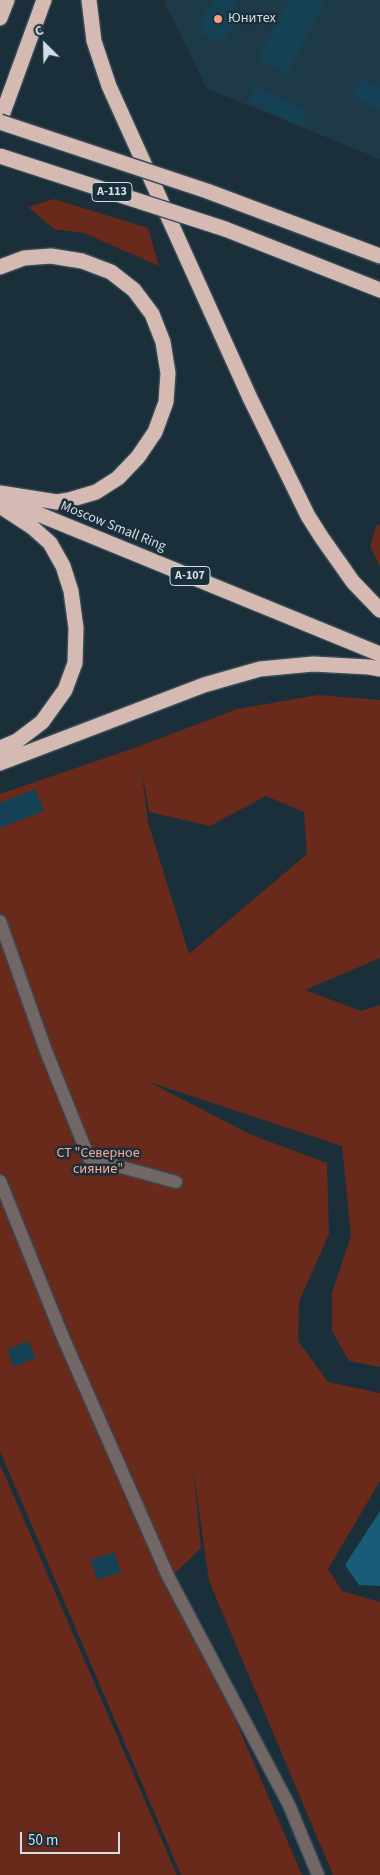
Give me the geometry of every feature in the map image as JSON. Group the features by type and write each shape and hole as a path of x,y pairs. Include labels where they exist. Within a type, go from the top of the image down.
{"highway":[{"path":"0,18 7,0"},
{"path":"0,122 44,0"},
{"path":"89,0 94,41 109,86 250,398 308,516 353,582 380,610"},
{"name":"А-113","path":"0,122 207,191 380,256"},
{"name":"А-113","path":"0,156 225,229 380,290"},
{"path":"0,267 24,258 51,256 82,260 111,272 134,290 152,314 163,342 168,373 166,402 155,432 138,458 118,478 96,492 57,502 0,493"},
{"name":"Moscow Small Ring","path":"0,498 380,654"},
{"path":"0,506 32,526 50,543 63,566 71,591 76,628 75,664 65,690 42,722 17,741 0,748"},
{"path":"0,763 204,685 260,669 313,664 380,669"}],"lane":[{"path":"0,921 46,1051 90,1158 176,1182"},
{"path":"0,1182 62,1335 168,1576 289,1805 318,1875"}],"shaded area":[{"path":"166,0 380,0 380,159 207,89 166,5"}],"green space":[{"path":"54,199 148,228 159,266 84,233 54,229 28,207"},
{"path":"380,524 380,567 370,547 376,526"},
{"name":"СТ \"Северное сияние\"","path":"318,695 380,700 380,958 305,990 361,1011 380,1005 380,1367 349,1361 332,1331 332,1293 351,1236 342,1146 149,1082 252,1135 327,1163 329,1234 299,1302 298,1341 328,1382 380,1393 380,1481 328,1569 342,1591 380,1602 380,1875 333,1875 209,1581 193,1468 201,1548 173,1575 302,1875 181,1875 0,1451 0,794 137,747 237,709","holes":["141,767 149,812 210,826 266,796 304,812 307,854 189,954 148,822"]},
{"path":"0,1464 177,1875 0,1875"}],"water":[{"path":"380,1511 380,1586 359,1585 345,1565"}],"building":[{"name":"Юнитех","path":"213,0 238,0 234,12 234,24 231,33 227,32 224,43 201,35 204,24 201,23 204,14 211,6"},
{"path":"289,0 318,0 324,3 287,74 258,59"},
{"path":"363,78 380,88 380,111 352,95"},
{"path":"255,87 308,111 301,126 248,102"},
{"path":"35,789 44,811 0,828 0,803"},
{"path":"28,1341 36,1358 14,1367 7,1350"},
{"path":"114,1552 121,1572 98,1580 90,1560"}],"place":[{"name":"Юнитех","path":"218,19"}]}
